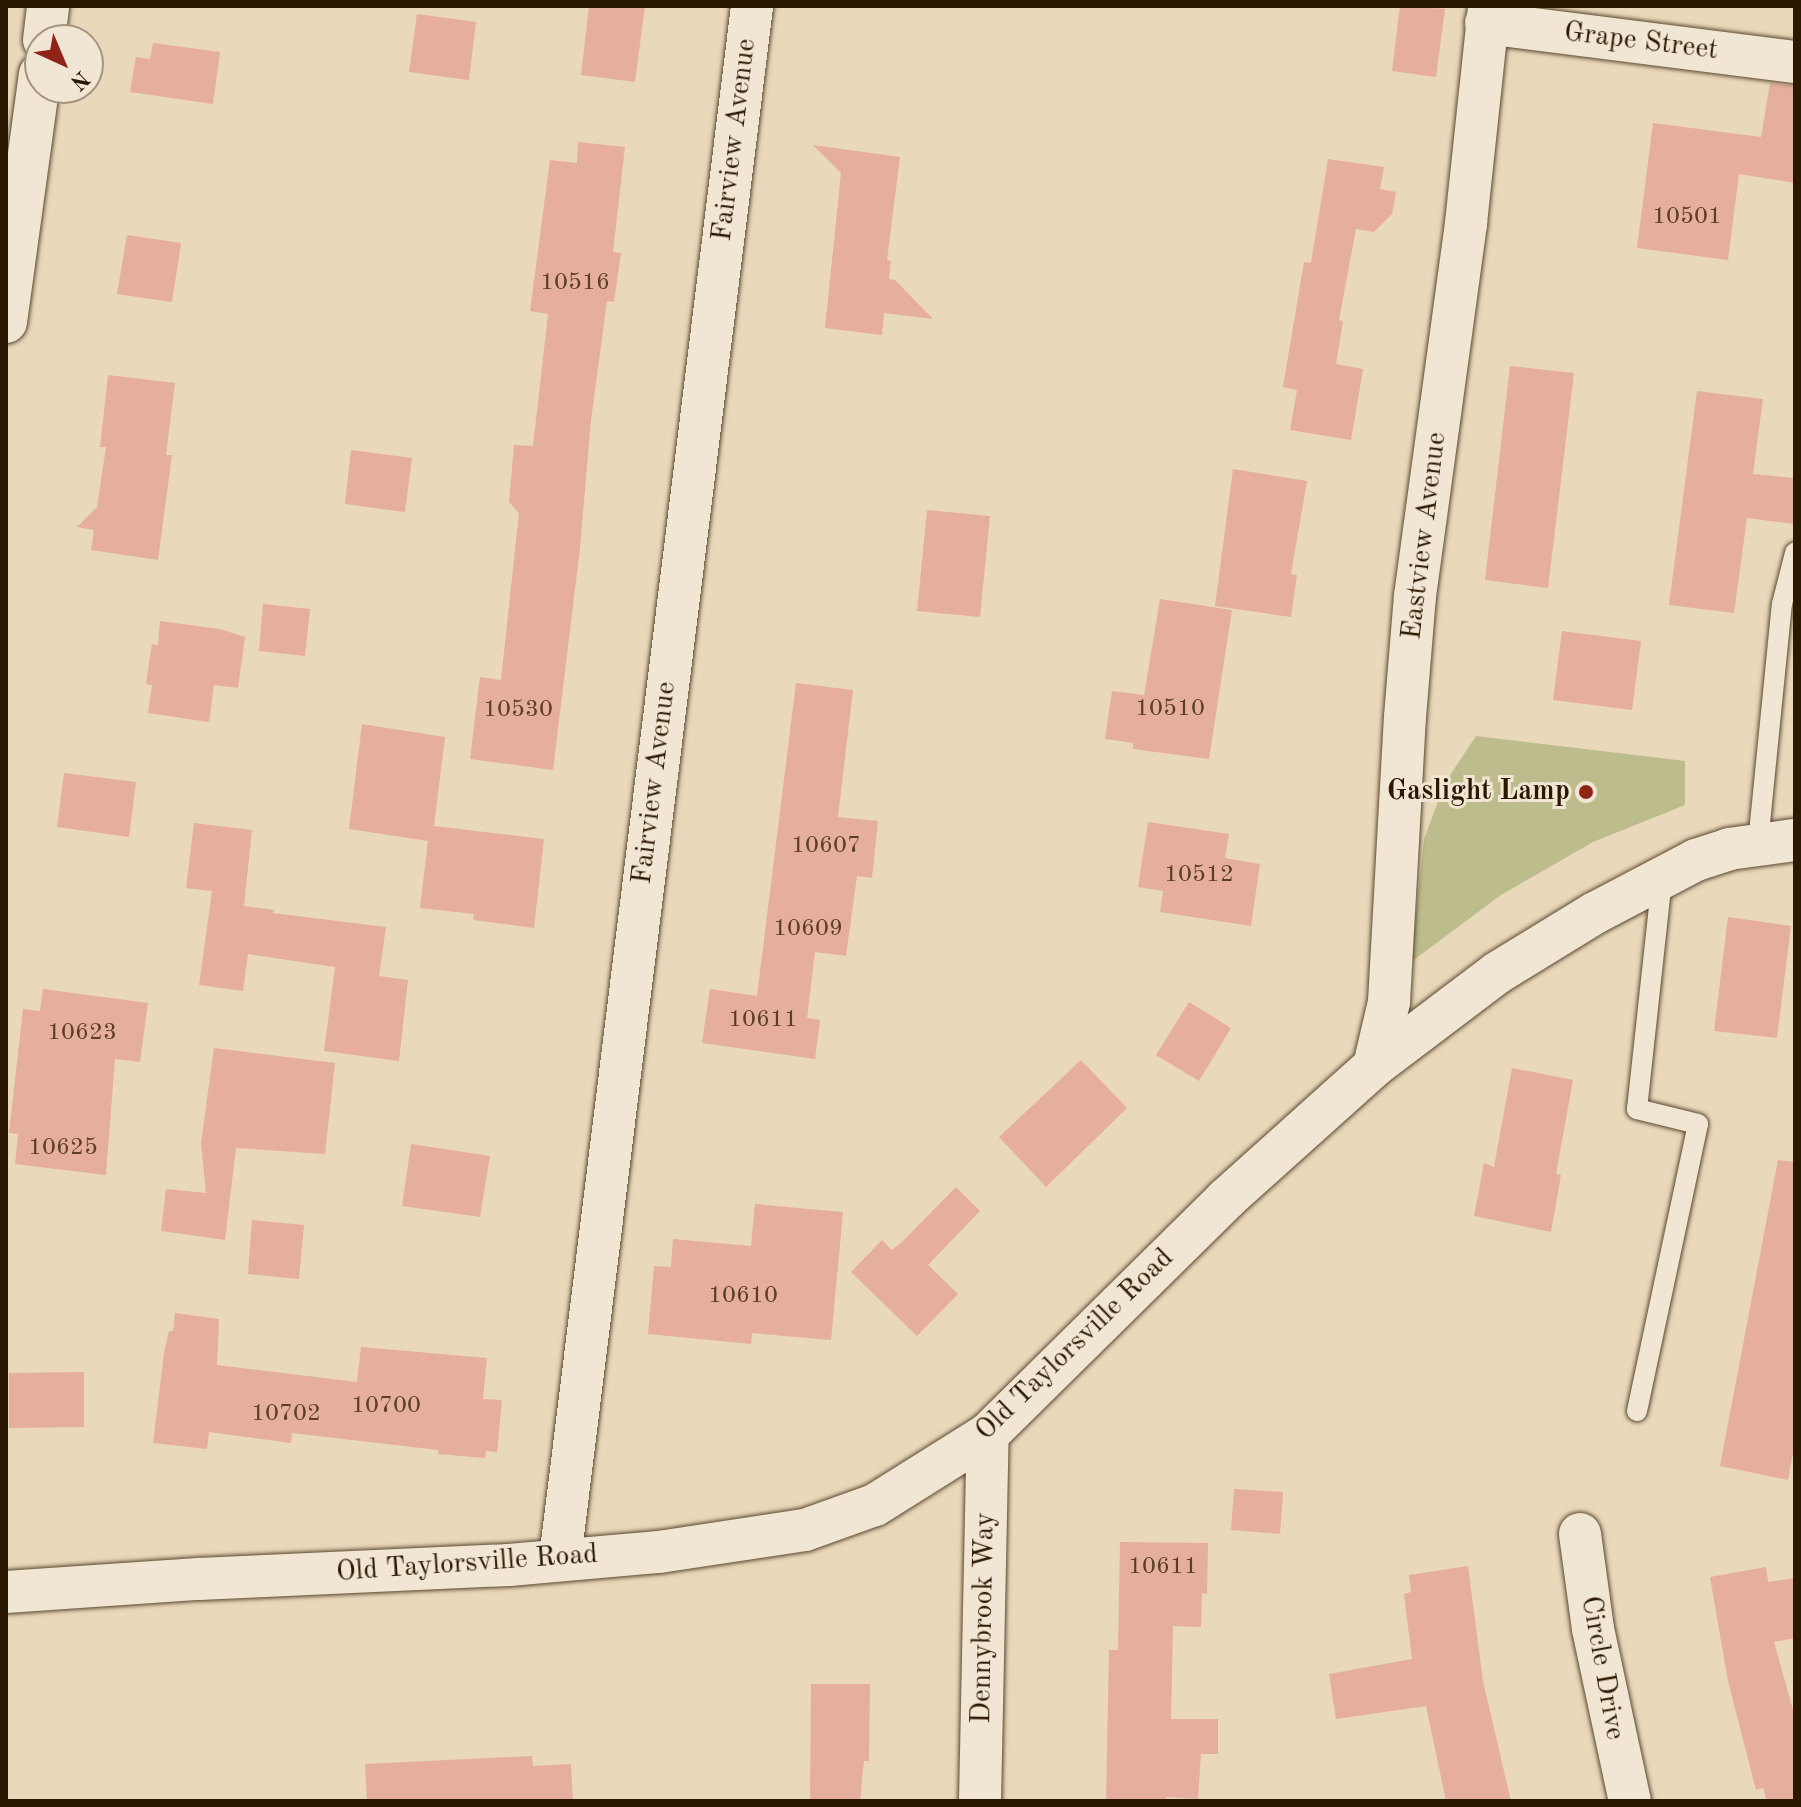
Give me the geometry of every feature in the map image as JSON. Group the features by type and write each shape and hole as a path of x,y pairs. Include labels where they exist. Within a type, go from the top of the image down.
{"street":[{"name":"Fairview Avenue","path":"560,1559 752,6"},
{"name":"Grape Street","path":"1488,14 1795,62"},
{"name":"Eastview Avenue","path":"1374,1066 1389,1002 1415,596 1466,223 1488,14"},
{"path":"6,322 36,104"},
{"name":"Old Taylorsville Road","path":"6,1592 199,1579 509,1565 659,1552 805,1530 875,1505 988,1434 1226,1199 1374,1066 1497,973 1595,913 1707,856 1776,842"},
{"name":"Dennybrook Way","path":"980,1801 988,1434"},
{"name":"Circle Drive","path":"1580,1534 1604,1685 1630,1801"}],"lane":[{"path":"1776,842 1782,604 1795,553"},
{"path":"1637,1411 1698,1124 1637,1109 1662,878"}],"shaded area":[{"path":"1476,736 1685,761 1685,805 1593,842 1501,895 1411,962 1424,839 1445,783"}],"building":[{"path":"589,6 645,6 635,82 581,75"},
{"path":"1400,6 1445,9 1436,77 1392,71"},
{"path":"417,14 476,22 469,80 409,72"},
{"path":"153,43 220,52 213,104 130,92 136,57 150,59"},
{"path":"1770,83 1795,86 1795,183 1739,174 1728,260 1637,248 1653,123 1761,137"},
{"path":"578,142 625,147 613,252 621,253 614,302 607,301 591,420 580,548 553,770 470,759 480,677 501,680 519,513 509,502 514,445 533,446 548,314 530,311 550,160 577,163"},
{"path":"813,145 900,157 887,260 891,261 889,279 895,280 933,319 884,313 882,335 825,328 841,173"},
{"path":"1328,159 1384,167 1380,189 1396,192 1392,214 1374,232 1356,229 1339,320 1343,321 1336,364 1363,369 1351,440 1290,430 1297,390 1283,387 1304,262 1311,263"},
{"path":"127,235 181,243 172,302 117,294"},
{"path":"1510,366 1574,373 1548,588 1485,580"},
{"path":"108,375 175,383 166,455 172,455 158,560 91,550 94,530 77,527 97,507 106,447 100,447"},
{"path":"1697,391 1763,399 1753,474 1795,478 1795,524 1747,518 1734,613 1669,605"},
{"path":"351,450 412,458 405,512 345,504"},
{"path":"1233,469 1307,481 1291,574 1297,575 1291,617 1215,606"},
{"path":"927,510 990,516 980,617 917,611"},
{"path":"1160,599 1232,610 1209,759 1133,749 1133,743 1105,739 1112,691 1144,695"},
{"path":"263,604 310,609 305,656 259,651"},
{"path":"160,621 220,629 245,637 238,688 214,685 209,722 148,713 152,685 146,684 152,644 158,645"},
{"path":"1562,631 1641,641 1632,710 1553,700"},
{"path":"796,683 853,690 838,817 878,821 872,878 857,876 846,956 815,952 807,1018 820,1020 815,1059 702,1043 710,989 757,996"},
{"path":"362,724 445,737 434,826 544,839 534,928 473,920 474,914 420,908 428,841 349,829"},
{"path":"64,773 136,782 129,837 57,827"},
{"path":"1148,822 1229,834 1225,858 1260,864 1251,926 1160,912 1163,891 1138,887"},
{"path":"194,823 252,830 244,906 274,910 273,913 386,927 379,976 408,980 399,1061 324,1051 335,967 248,954 243,991 199,985 212,891 186,888"},
{"path":"1728,917 1791,926 1777,1038 1714,1031"},
{"path":"43,989 148,1003 140,1062 115,1059 106,1175 15,1164 18,1134 9,1133 23,1009 40,1011"},
{"path":"1189,1002 1231,1028 1199,1081 1156,1055"},
{"path":"214,1048 335,1063 325,1154 236,1148 225,1240 161,1231 166,1189 206,1193 201,1143"},
{"path":"1081,1060 1127,1108 1046,1187 999,1137"},
{"path":"1512,1068 1573,1080 1556,1174 1561,1175 1551,1232 1474,1216 1484,1163 1494,1167"},
{"path":"411,1144 490,1156 480,1217 402,1206"},
{"path":"1778,1160 1795,1162 1795,1442 1788,1480 1720,1466"},
{"path":"956,1187 980,1211 928,1265 958,1294 917,1336 851,1272 882,1240 892,1250"},
{"path":"755,1204 843,1212 831,1340 752,1333 751,1344 648,1334 654,1266 671,1267 673,1239 751,1246"},
{"path":"252,1220 304,1225 299,1279 248,1274"},
{"path":"175,1313 219,1319 217,1365 357,1382 361,1347 487,1358 483,1399 502,1400 497,1452 486,1451 485,1458 438,1454 438,1450 292,1433 291,1443 209,1432 207,1449 153,1443 164,1353 169,1331 173,1331"},
{"path":"84,1372 84,1427 9,1428 9,1373"},
{"path":"1234,1489 1283,1492 1280,1534 1231,1530"},
{"path":"1120,1542 1208,1543 1207,1594 1202,1593 1201,1627 1173,1626 1171,1719 1218,1719 1218,1754 1201,1754 1198,1799 1166,1797 1166,1801 1106,1801 1109,1650 1118,1650"},
{"path":"1468,1566 1483,1681 1511,1801 1446,1801 1426,1706 1336,1719 1329,1674 1412,1659 1404,1594 1411,1592 1409,1575"},
{"path":"1766,1567 1768,1582 1795,1578 1795,1638 1774,1642 1795,1717 1795,1801 1767,1801 1763,1788 1756,1790 1728,1681 1710,1577"},
{"path":"811,1684 870,1684 869,1761 864,1761 860,1801 810,1801"},
{"path":"532,1756 533,1766 571,1764 573,1801 367,1801 365,1764"}],"place":[{"name":"Gaslight Lamp","path":"1586,792"}]}
